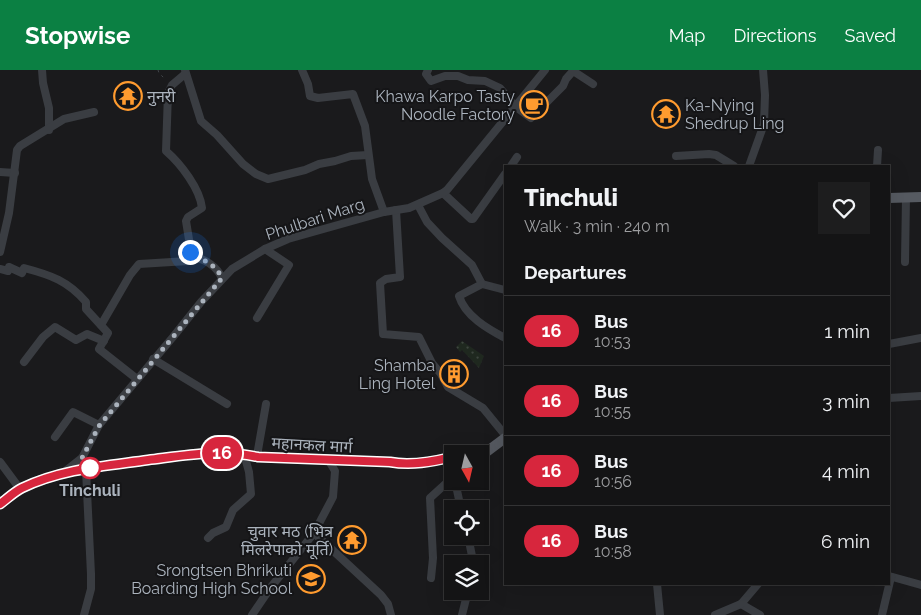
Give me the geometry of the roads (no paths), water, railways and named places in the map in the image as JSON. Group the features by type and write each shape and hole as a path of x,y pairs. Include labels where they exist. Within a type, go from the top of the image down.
{"main road":[{"path":"890,198 921,197"},
{"path":"489,449 504,437"},
{"name":"महानकल मार्ग","path":"2,499 20,489 63,473 86,470 102,465 182,454 204,452 329,461 390,462 403,465 444,459"}],"street":[{"path":"42,70 48,108 49,130"},
{"path":"302,70 308,84 310,96 318,98 353,94 365,126 372,179 384,212"},
{"path":"428,70 426,74 430,82 445,76 458,76 468,80 485,81 500,88 516,107 531,118 563,86 573,71 593,84"},
{"name":"Phulbari Marg","path":"82,458 99,426 153,359 222,278 232,269 265,248 288,239 384,212 418,205 448,190 545,70"},
{"path":"749,165 764,124 765,95 763,70"},
{"path":"192,258 186,221 188,217 202,208 201,198 177,160 166,150 167,100 172,85 185,72 201,121 217,135 243,164 256,174 268,179 352,156 368,155"},
{"path":"0,252 9,213 17,150 20,146 49,130 64,119 94,112"},
{"path":"877,165 878,150"},
{"path":"676,156 716,155 732,165"},
{"path":"511,165 517,157"},
{"path":"0,172 15,173"},
{"path":"442,193 473,219 504,175"},
{"path":"905,262 906,197"},
{"path":"418,205 427,222 472,265 482,284"},
{"path":"396,210 400,277 386,279 380,283 383,334 419,337 432,363 448,387 483,408 504,435"},
{"path":"0,213 9,213"},
{"path":"257,318 289,265 265,248"},
{"path":"101,325 130,275 139,264 188,261 198,257 208,262 222,278"},
{"path":"0,269 8,271 9,267 22,273 24,268 59,279 76,290 86,302 86,309 108,333 99,348 137,379"},
{"path":"504,290 482,284 459,296 461,302 478,321 504,337"},
{"path":"24,362 43,337 55,327 76,340 87,334 104,341"},
{"path":"890,344 921,338"},
{"path":"153,359 227,404"},
{"path":"890,398 921,396"},
{"path":"258,457 266,404"},
{"path":"55,437 73,412 99,426"},
{"path":"208,538 213,533 226,527 233,510 250,494 249,472 244,454"},
{"path":"63,473 82,458 86,470 92,582 84,615"},
{"path":"252,615 277,579 314,533 333,497 335,471 329,461"},
{"path":"0,462 20,489"},
{"path":"431,578 433,558 430,498 444,488"},
{"path":"314,533 381,595 388,604 391,615"},
{"path":"890,577 921,585"},
{"path":"657,585 660,615"},
{"path":"715,615 741,604 757,585"},
{"path":"882,615 888,585"},
{"path":"462,615 466,600"},
{"path":"741,604 759,614"}],"place":[{"name":"नुनरी","path":"128,96"},
{"name":"Khawa Karpo Tasty Noodle Factory","path":"534,105"},
{"name":"Ka-Nying Shedrup Ling","path":"666,114"},
{"name":"Shamba Ling Hotel","path":"454,374"},
{"name":"Tinchuli","path":"90,468"},
{"name":"चुवार मठ (भित्र मिलरेपाको मूर्ति)","path":"352,540"},
{"name":"Srongtsen Bhrikuti Boarding High School","path":"311,579"}]}
